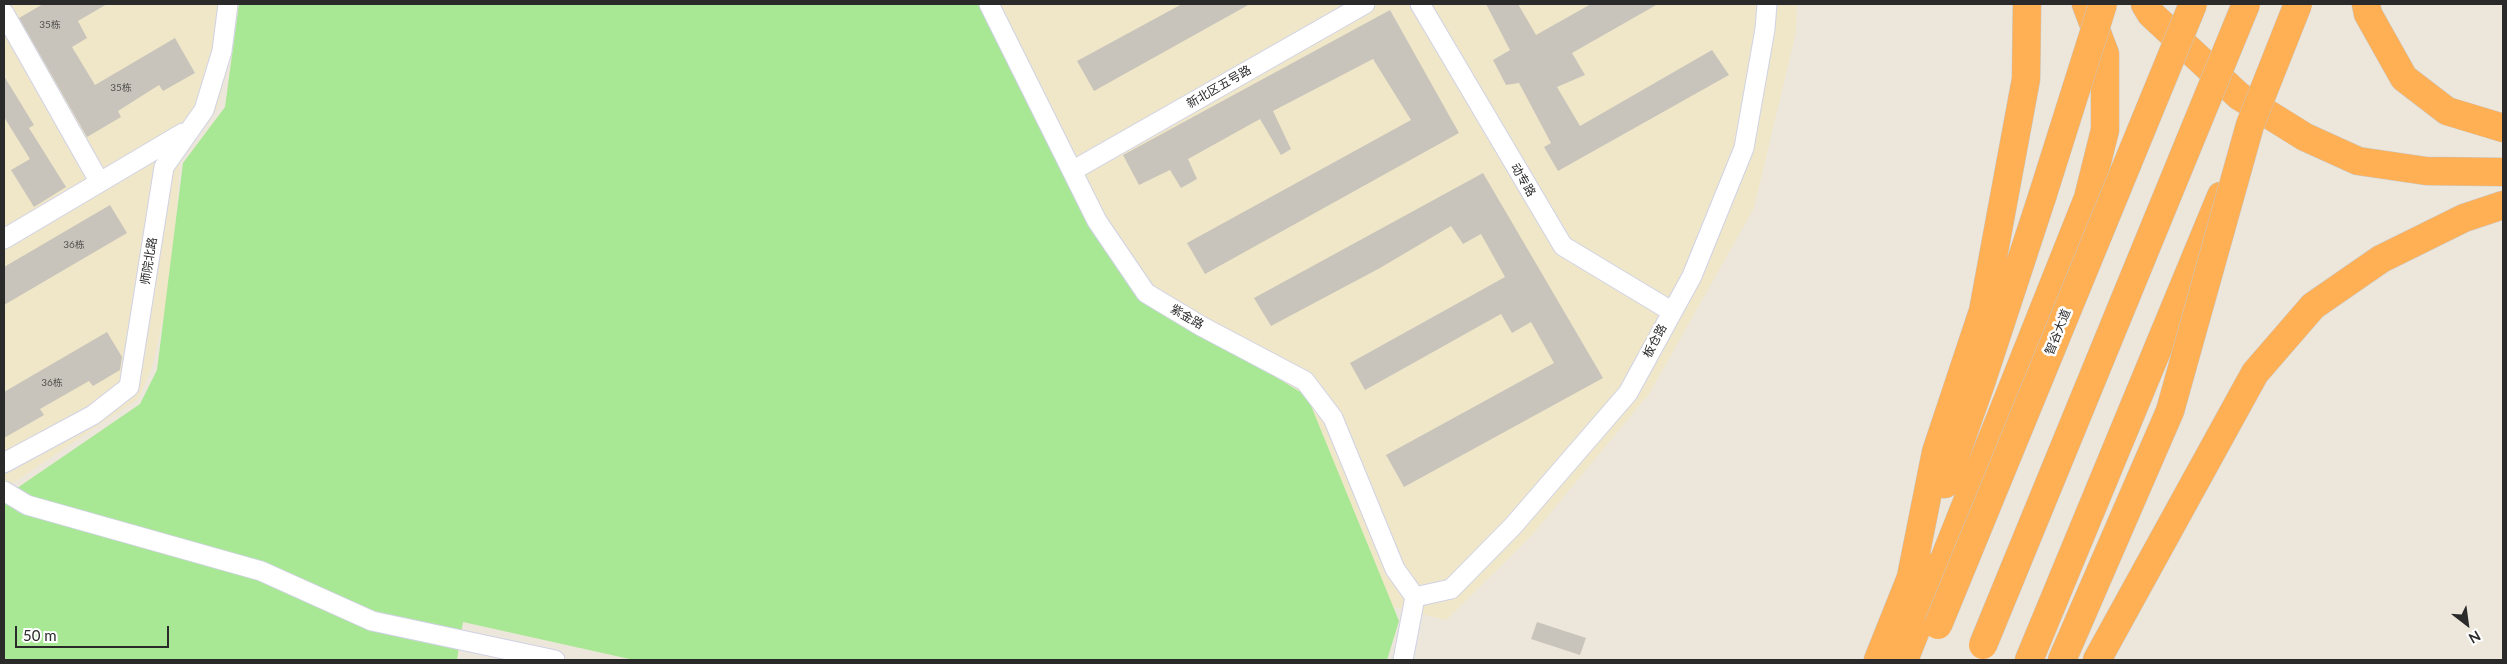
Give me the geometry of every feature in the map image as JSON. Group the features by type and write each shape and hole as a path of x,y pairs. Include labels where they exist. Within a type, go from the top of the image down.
{"highway":[{"path":"1912,577 1936,452 1984,311 2026,79 2027,4"},
{"path":"1904,660 2088,198 2105,130 2105,54 2086,4"},
{"path":"1878,660 1912,577 1981,383 2103,4"},
{"path":"2145,4 2151,14 2239,96 2305,137 2358,161 2426,171 2503,172"},
{"name":"智谷大道","path":"1921,660 2193,4"},
{"path":"1976,660 2246,4"},
{"path":"2029,660 2298,4"},
{"path":"2366,4 2368,14 2404,78 2447,111 2503,128"},
{"path":"2062,660 2170,410 2250,125"},
{"path":"2097,660 2255,373 2313,306 2381,259 2464,218 2503,205"}],"street":[{"name":"师院北路","path":"4,463 93,415 129,387 164,167 204,110 222,51 228,4"},
{"name":"紫金路","path":"989,4 1097,221 1146,293 1201,326 1305,381 1334,418 1395,569 1415,597"},
{"name":"新北区五号路","path":"1072,171 1366,4"},
{"name":"动专路","path":"1420,4 1563,246 1671,311"},
{"name":"板仓路","path":"1415,597 1452,588 1513,526 1628,393 1671,311 1692,276 1744,148 1765,29 1767,4"},
{"path":"4,13 99,181"},
{"path":"4,240 99,181 168,144 192,127"},
{"path":"4,491 27,505 260,571 372,621 489,653 555,660"},
{"path":"1403,660 1415,597"}],"shaded area":[{"path":"4,4 240,4 218,107 180,160 172,280 152,368 138,399 4,489"},
{"path":"954,4 1797,4 1796,32 1754,208 1649,394 1532,535 1446,620 1381,604 1124,316"}],"green space":[{"path":"239,4 981,4 1146,299 1307,396 1399,621 1387,660 634,660 463,622 457,660 4,660 4,497 140,404 157,370 183,163 225,107"}],"building":[{"path":"43,4 107,4 78,21 87,38 72,47 95,85 175,38 195,73 163,91 159,85 118,111 121,117 87,137 19,18"},
{"path":"1182,4 1250,4 1094,91 1077,61"},
{"path":"1486,4 1518,4 1536,35 1591,4 1658,4 1572,53 1585,75 1557,87 1580,126 1712,50 1729,75 1558,171 1544,147 1551,143 1519,83 1506,85 1493,60 1510,50"},
{"path":"1390,10 1459,133 1205,274 1187,243 1411,120 1373,59 1273,111 1291,149 1281,155 1260,119 1188,159 1197,179 1181,188 1170,170 1139,185 1123,155"},
{"path":"4,76 34,125 29,128 66,187 34,207 11,170 30,159 4,117"},
{"path":"1483,173 1603,378 1404,487 1386,455 1554,363 1531,322 1512,333 1501,314 1365,390 1350,363 1505,277 1481,234 1463,244 1451,226 1380,268 1271,326 1254,298"},
{"path":"110,205 127,233 4,305 4,267"},
{"path":"107,332 122,357 120,370 93,386 89,381 40,409 44,415 4,438 4,392"},
{"path":"1537,622 1586,638 1580,655 1531,639"}]}
